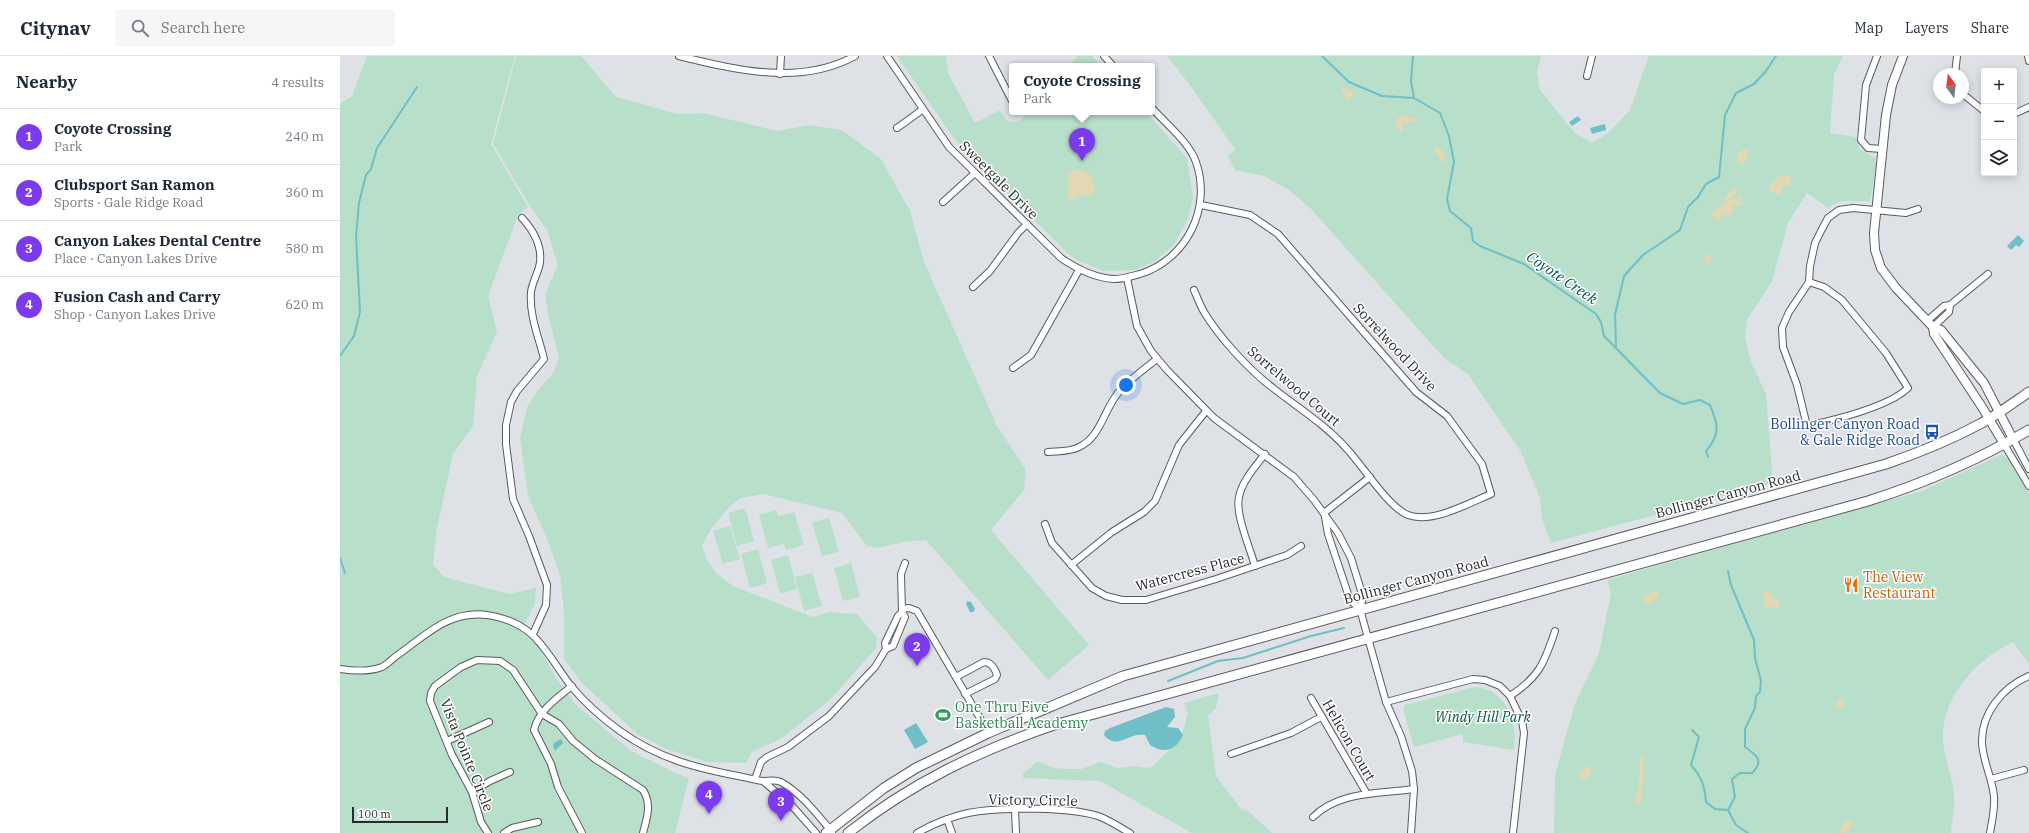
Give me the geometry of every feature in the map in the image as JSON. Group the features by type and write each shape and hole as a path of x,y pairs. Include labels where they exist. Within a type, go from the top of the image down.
{"main road":[{"name":"Bollinger Canyon Road","path":"830,832 884,788 916,768 947,752 1082,692 1123,676 1161,664 1886,464 1922,451 1988,419 2029,392"},
{"path":"848,833 891,801 923,781 953,765 1025,735 1054,725 1868,501 1908,488 1946,473 2029,430"}],"street":[{"path":"679,56 721,66 780,74 820,70 839,65 855,56"},
{"path":"780,74 781,56"},
{"name":"Sweetgale Drive","path":"887,56 922,110 949,147 1061,258 1079,270 1114,279 1127,278 1149,271 1168,260 1182,245 1194,228 1201,205 1201,181 1196,161 1185,144 1155,111"},
{"path":"990,56 1009,95"},
{"path":"1587,76 1592,56"},
{"path":"1877,56 1866,85 1861,140 1868,148 1882,149"},
{"path":"1904,56 1892,85 1882,149 1874,233 1875,250 1881,268 1896,288 1933,327 1941,330 1984,383 2029,469"},
{"path":"1956,68 1957,56"},
{"path":"2028,56 2029,61"},
{"path":"1969,99 1981,109"},
{"path":"2017,113 2029,107"},
{"path":"897,128 922,110"},
{"path":"943,202 975,173"},
{"name":"Sorrelwood Drive","path":"1201,205 1250,215 1278,234 1416,392 1448,416 1482,464 1491,494 1440,514 1424,518 1408,515 1396,507 1370,477"},
{"path":"1809,282 1824,287 1842,300 1886,353 1908,388 1900,396 1861,411 1807,426 1796,385 1783,347 1782,328 1789,312 1809,282 1810,266 1815,243 1828,218 1839,210 1853,208 1906,213 1918,209"},
{"path":"522,218 533,230 538,244 540,262 531,292 532,308 544,359 530,374 511,402 506,425 506,444 513,499 529,536 547,585 546,605 533,634"},
{"path":"973,287 990,270 1018,233 1027,224"},
{"path":"1013,368 1031,355 1079,270"},
{"path":"1927,321 1944,306 1950,305 1988,274"},
{"path":"1127,278 1137,326 1157,359 1206,411 1226,428 1265,454 1304,487 1324,513 1338,533 1350,558 1364,597 1360,610"},
{"name":"Sorrelwood Court","path":"1194,290 1203,312 1242,361 1272,387 1321,422 1347,449 1370,477"},
{"path":"1933,327 1949,312 1950,305"},
{"path":"1933,327 1934,334 2029,486"},
{"path":"1048,452 1079,448 1089,440 1117,394 1125,385 1157,359"},
{"path":"1072,565 1112,532 1144,512 1155,501 1179,445 1206,411"},
{"path":"1255,566 1240,513 1239,496 1244,483 1265,454"},
{"path":"1324,513 1370,477"},
{"path":"1324,513 1328,534 1350,600 1360,610 1386,702 1407,754 1412,771 1414,789 1412,833"},
{"name":"Watercress Place","path":"1045,524 1052,543 1092,588 1106,596 1122,600 1146,600 1287,555 1301,546"},
{"path":"754,779 761,762 767,757 788,747 829,716 875,667 886,649 885,643 902,610 901,574 905,563"},
{"path":"902,610 909,608 917,611 981,720"},
{"path":"340,669 366,671 382,666 431,629 452,619 471,615 486,615 501,618 517,624 533,634 545,648 572,686 596,711 645,747 670,760 696,768 763,781 774,780 795,791 830,832"},
{"path":"1510,696 1536,675 1544,661 1555,631"},
{"name":"Vista Pointe Circle","path":"488,833 481,822 472,792 458,770 440,722 432,708 431,693 435,686 461,667 477,660 490,659 507,665 513,670 542,714 559,724 573,740 595,759 643,790 649,808 643,833"},
{"path":"956,677 984,662 987,662 995,669 997,675 995,679 965,694"},
{"path":"1990,833 1994,809 1991,779 1982,742 1986,721 2000,696 2029,676"},
{"path":"1386,702 1472,679 1493,682 1510,696 1522,721 1524,733 1513,833"},
{"path":"572,686 554,700 536,720 535,734 550,764 558,787 582,833"},
{"name":"Helicon Court","path":"1311,698 1367,794"},
{"path":"1231,754 1291,733 1321,717"},
{"path":"447,741 489,722"},
{"path":"1991,779 2024,770"},
{"path":"472,792 490,781 510,772"},
{"path":"763,781 793,807 816,833"},
{"path":"1313,817 1322,808 1337,800 1367,794 1414,789"},
{"name":"Victory Circle","path":"917,833 947,819 990,810 1076,811 1102,817 1122,831 1130,833"},
{"path":"1015,810 1016,833"},
{"path":"947,819 952,833"},
{"path":"504,833 512,828 538,822"}],"green space":[{"path":"367,56 515,56 491,144 528,207 518,215 488,296 497,332 477,376 473,426 453,454 437,528 433,564 444,577 510,594 536,588 535,603 521,632 538,646 558,681 576,705 631,751 673,772 689,778 675,833 340,833 340,104 352,96"},
{"path":"516,56 581,56 616,97 678,114 703,113 777,131 809,125 842,130 881,159 910,211 924,262 997,426 1026,470 1024,490 991,530 1089,645 1048,680 926,540 904,542 878,548 867,546 842,513 763,494 741,498 728,508 711,529 702,546 706,558 716,573 733,586 813,617 829,612 857,614 877,638 876,648 831,699 782,738 752,752 746,763 707,762 666,749 637,734 581,682 564,659 564,612 560,575 547,539 528,496 520,438 527,407 538,390 553,373 559,358 548,314 545,294 558,265 547,230 530,206 493,144"},
{"path":"897,56 946,56 948,73 975,123 1000,110 1006,120 1013,122 1021,120 1025,115 1149,115 1187,158 1193,198 1188,219 1174,245 1154,262 1134,270 1104,271 1077,260 1067,253 953,137"},
{"path":"1078,56 1092,56 1099,63 1071,63"},
{"path":"1167,56 1541,56 1537,72 1540,90 1574,132 1592,143 1608,133 1630,110 1649,56 1843,56 1834,75 1830,133 1856,137 1860,149 1875,158 1876,166 1870,201 1840,201 1828,208 1807,193 1788,223 1772,281 1747,320 1745,338 1751,362 1766,394 1773,483 1551,543 1542,519 1540,498 1521,452 1468,374 1444,358 1311,209 1289,190 1264,176 1235,170 1227,156 1236,150"},
{"path":"2001,455 2009,458 2029,494 2029,664 2013,642 2000,649 1975,668 1956,692 1949,706 1945,721 1943,744 1954,796 1951,833 1554,833 1555,775 1574,706 1599,653 1611,593 1607,580 1922,491"},
{"path":"745,508 754,541 737,546 728,513"},
{"path":"776,510 778,516 794,512 804,545 786,550 784,544 768,548 759,515"},
{"path":"829,518 839,552 822,556 812,523"},
{"path":"730,526 740,559 723,564 713,531"},
{"path":"758,549 767,583 750,588 741,554"},
{"path":"788,555 797,589 780,594 771,560"},
{"path":"851,563 860,597 843,601 834,568"},
{"path":"812,573 822,606 804,611 795,577"},
{"name":"Windy Hill Park","path":"1475,687 1486,689 1495,694 1508,709 1514,729 1514,750 1463,742 1463,734 1414,747 1403,709 1405,705"},
{"path":"1219,693 1216,708 1208,716 1216,776 1240,808 1249,812 1272,833 1192,833 1100,781 1023,778 1023,774 1038,761 1054,768 1065,769 1081,769 1101,762 1118,768 1135,766 1146,768 1152,767 1181,738 1188,713 1184,703"}],"sand":[{"path":"1344,87 1353,92 1352,97 1346,100 1344,96 1347,92 1343,94 1341,92 1342,88"},
{"path":"1403,114 1412,118 1417,117 1419,121 1407,123 1403,121 1404,125 1401,133 1394,122"},
{"path":"1434,147 1438,147 1442,150 1446,161 1443,162 1438,157"},
{"path":"1742,150 1747,150 1748,152 1745,163 1742,165 1737,162 1737,158"},
{"path":"1076,170 1081,170 1089,174 1094,185 1094,195 1075,197 1070,201 1067,197 1069,194 1067,174"},
{"path":"1785,174 1792,178 1789,186 1783,186 1780,195 1771,192 1769,189 1777,177"},
{"path":"1735,188 1738,191 1731,198 1733,200 1742,195 1742,199 1740,200 1742,205 1738,207 1734,205 1734,211 1730,216 1722,214 1720,219 1715,219 1711,213 1722,206 1729,191"},
{"path":"1707,254 1713,256 1709,264 1705,262 1707,260 1703,258"},
{"path":"1656,590 1659,591 1659,593 1654,601 1648,604 1642,601 1642,598"},
{"path":"1765,591 1772,593 1771,600 1773,598 1778,599 1780,603 1779,607 1776,608 1772,606 1768,609 1764,606 1765,599 1762,594"},
{"path":"1839,698 1844,699 1844,707 1835,709 1834,707 1838,704 1836,702"},
{"path":"1643,755 1643,781 1640,803 1637,805 1634,801 1639,786 1640,757"},
{"path":"1587,766 1591,767 1591,773 1586,779 1580,779 1579,773"},
{"path":"1851,820 1854,824 1850,827 1850,831 1847,833 1845,830 1844,833 1839,833 1844,822"}],"water":[{"path":"1578,116 1581,120 1572,126 1569,122"},
{"path":"1605,124 1606,130 1592,134 1590,128"},
{"path":"2018,235 2024,241 2019,247 2016,245 2011,250 2007,246"},
{"path":"967,601 971,602 975,609 973,612 970,612 966,604"},
{"path":"1166,707 1174,709 1175,717 1167,727 1178,728 1183,735 1177,745 1173,748 1165,750 1155,748 1150,745 1145,735 1133,736 1114,741 1104,735 1105,731 1110,728"},
{"path":"916,723 928,742 915,749 904,730"},
{"path":"561,739 563,743 555,751 553,746 554,743"}],"waterway":[{"name":"Coyote Creek","path":"1322,56 1349,82 1382,96 1414,98 1440,113 1449,136 1454,162 1447,199 1450,211 1471,228 1473,241 1480,246 1524,264 1596,314 1601,322 1604,336 1660,393 1683,404 1700,400 1710,405 1717,429 1714,439 1706,451 1708,457"},
{"name":"Coyote Creek","path":"1413,56 1411,81 1414,98"},
{"path":"1616,346 1615,315 1624,276 1643,255 1680,230 1688,207 1698,197 1706,184 1719,177 1725,115 1736,93 1754,84 1766,71 1776,56"},
{"path":"340,356 354,336 360,312 356,236 359,203 366,175 371,169 377,148 417,87"},
{"path":"340,558 345,573"},
{"name":"Coyote Creek","path":"1728,571 1731,585 1754,640 1755,658 1761,681 1760,692 1756,696 1755,708 1745,729 1745,747 1758,758 1758,765 1752,773 1740,773 1732,779 1735,797 1728,810"},
{"path":"1168,681 1218,661 1243,658 1311,636 1344,628"},
{"path":"1692,730 1699,737 1691,765 1702,782 1706,802 1715,809 1728,810"},
{"name":"Coyote Creek","path":"1728,810 1736,825 1748,833"}],"place":[{"name":"Coyote Crossing","path":"1082,161"},
{"name":"Bollinger Canyon Road & Gale Ridge Road","path":"1932,432"},
{"name":"The View Restaurant","path":"1851,585"},
{"name":"Clubsport San Ramon","path":"917,666"},
{"name":"One Thru Five Basketball Academy","path":"943,715"},
{"name":"Fusion Cash and Carry","path":"709,814"},
{"name":"Canyon Lakes Dental Centre","path":"781,821"}]}
